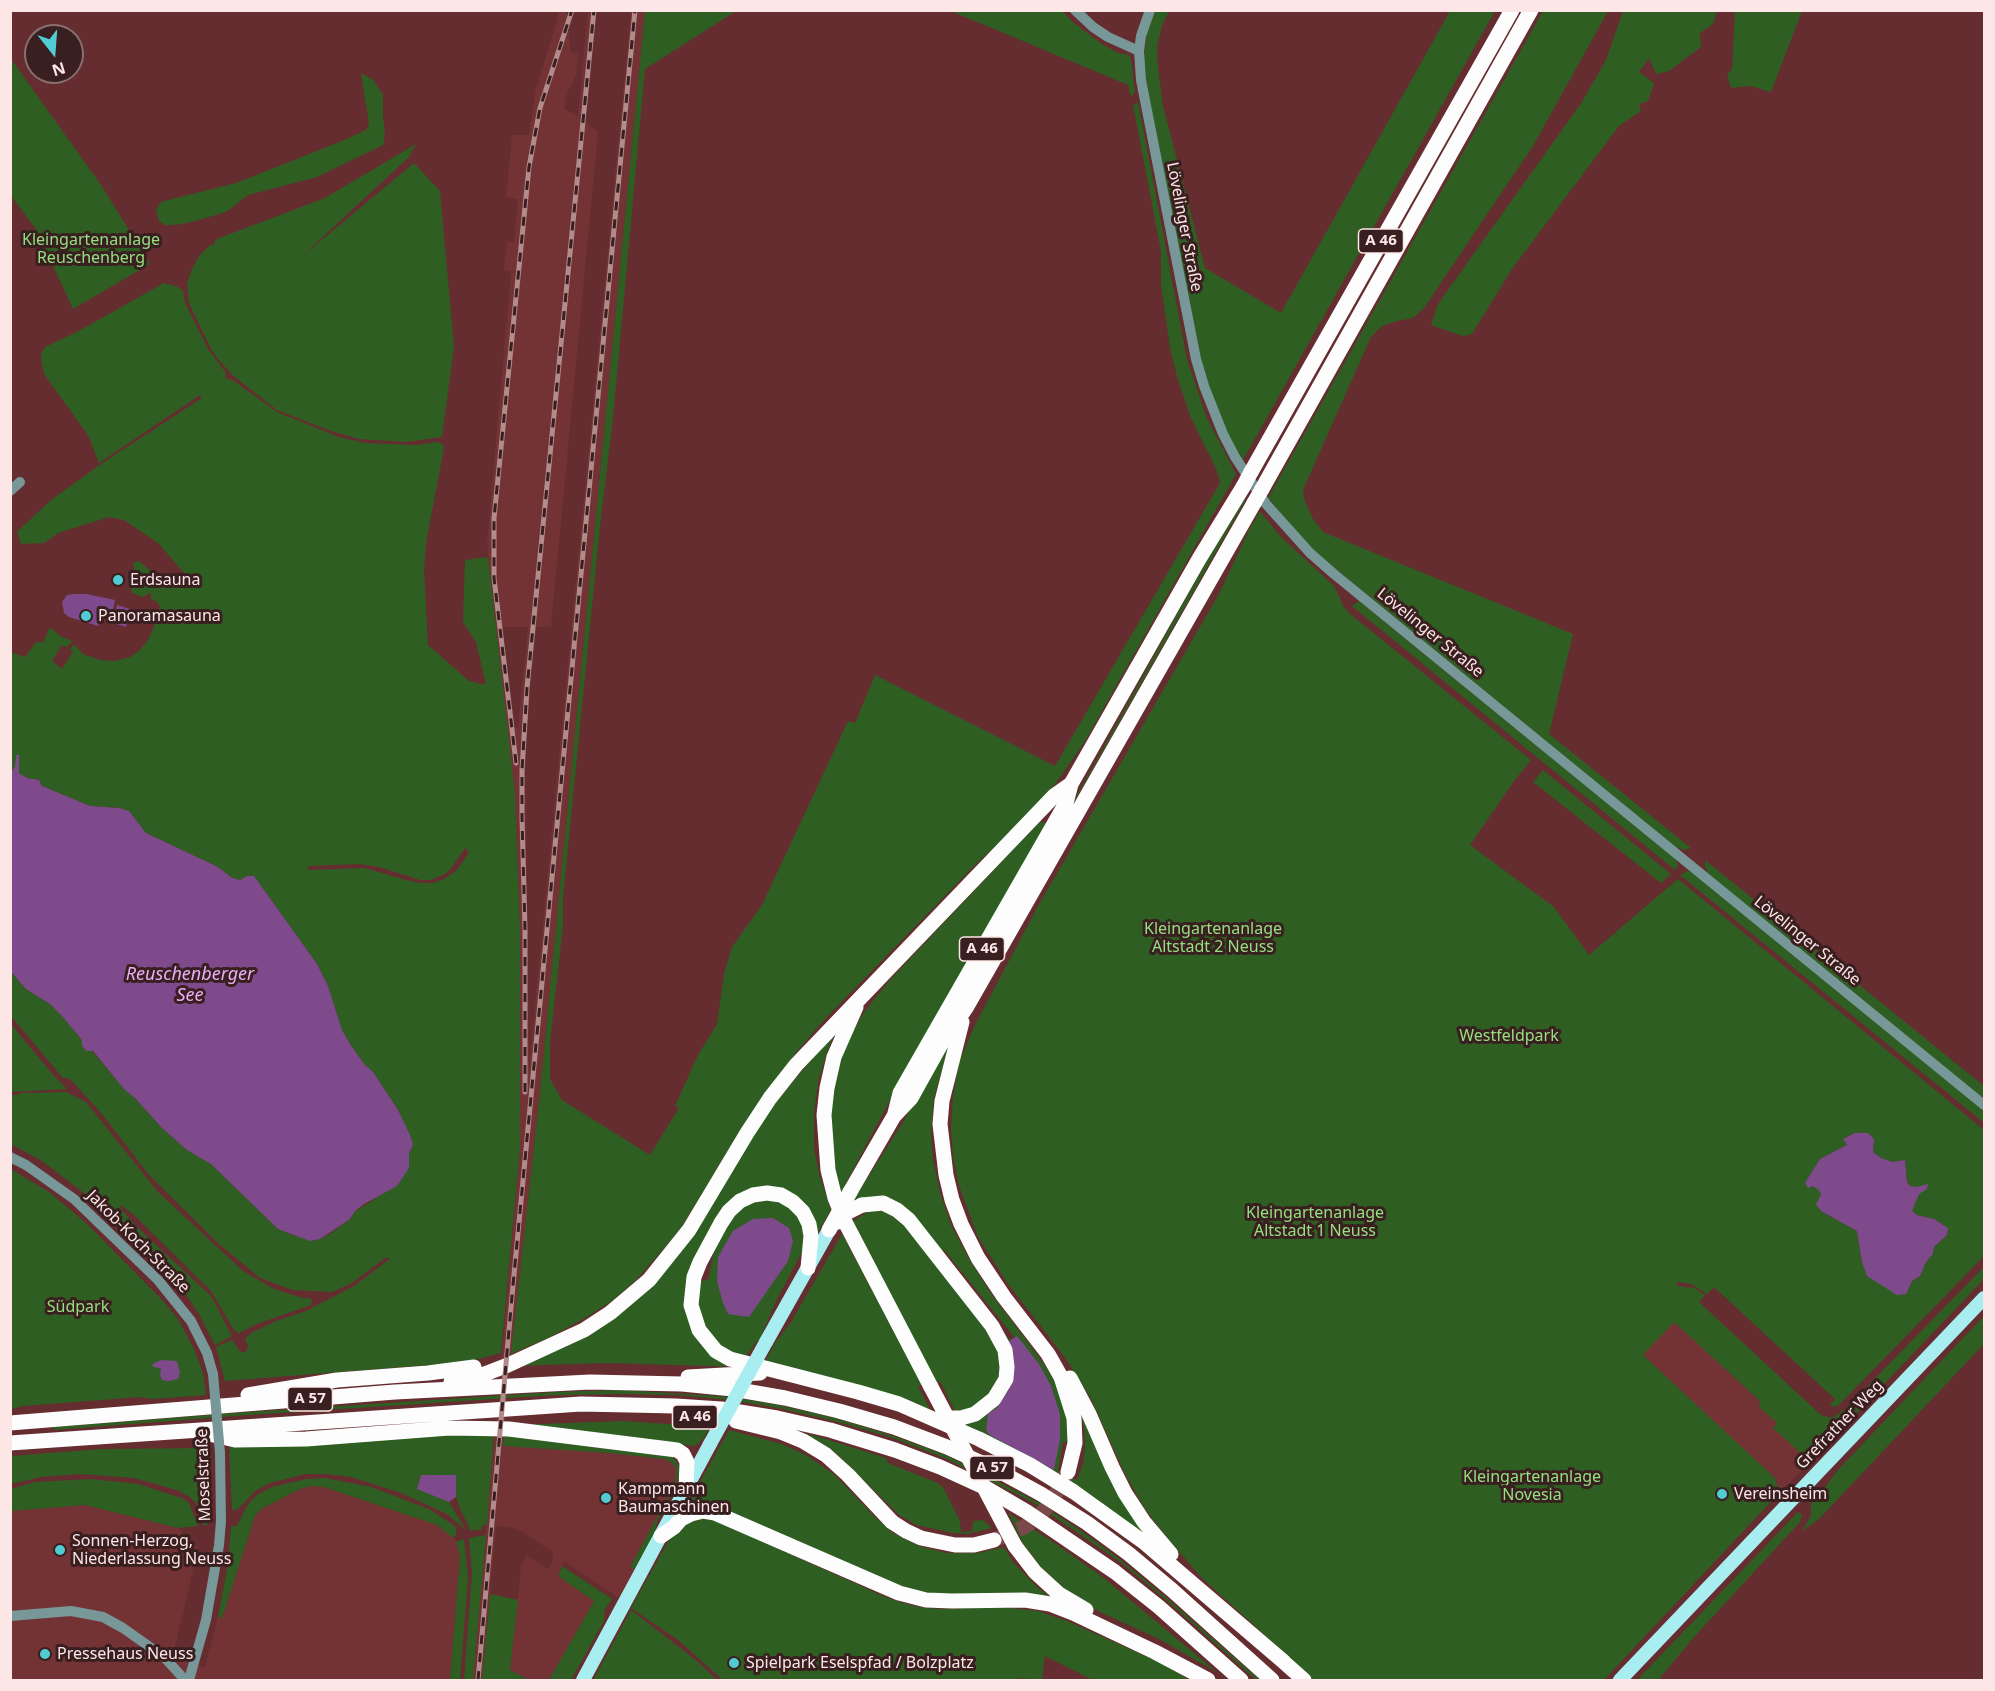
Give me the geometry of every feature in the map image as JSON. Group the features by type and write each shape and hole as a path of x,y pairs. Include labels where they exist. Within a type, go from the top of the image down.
{"highway":[{"name":"A 46","path":"829,1230 894,1116 900,1093 1066,803 1071,784 1199,559 1243,487 1512,10"},
{"name":"A 46","path":"1068,1472 1075,1443 1074,1418 1065,1388 1048,1354 1004,1297 978,1257 958,1216 945,1175 941,1132 942,1101 966,1008 1262,489 1531,10"},
{"path":"395,1392 482,1375 556,1344 610,1313 648,1280 689,1230 770,1098 822,1037 859,1002 1054,796 1071,784"},
{"path":"859,1002 834,1057 827,1088 824,1114 828,1170 835,1198 844,1220 1015,1546 1035,1572 1059,1594 1094,1615 1158,1645 1219,1680"},
{"path":"894,1116 911,1098 941,1044 966,1008"},
{"path":"808,1269 811,1236 809,1224 803,1212 793,1202 781,1195 767,1193 753,1195 740,1201 729,1211 705,1251 694,1277 691,1305 699,1330 716,1351 730,1359 858,1392 933,1418 1029,1465 1074,1492 1146,1543 1284,1662"},
{"path":"829,1230 846,1214 862,1205 883,1203 897,1210 909,1220 992,1326 1005,1350 1007,1367 1005,1379 994,1399 986,1408 975,1414 961,1418 933,1418"},
{"path":"1048,1354 1061,1364 1076,1388 1125,1493 1150,1529 1186,1570 1304,1680"},
{"path":"94,1417 117,1406 254,1394 337,1380 455,1370 527,1355"},
{"path":"662,1383 691,1377 781,1374"},
{"name":"A 57","path":"10,1423 395,1392 571,1383 662,1383 733,1389 785,1398 839,1411 926,1439 997,1470 1068,1511 1129,1554 1272,1680"},
{"name":"A 57","path":"10,1443 523,1407 632,1404 721,1409 777,1418 860,1438 940,1467 986,1488 1036,1518 1115,1572 1159,1607 1241,1680"},
{"name":"A 46","path":"357,1419 391,1424 592,1412 740,1421 782,1432 826,1455 849,1475 892,1522 914,1534 939,1543 955,1545 974,1545 994,1540"},
{"path":"191,1431 235,1440 306,1438 475,1427 521,1430 677,1450 683,1454 687,1462 686,1489"},
{"path":"661,1536 681,1519 691,1514 703,1511 715,1513 899,1593 926,1599 952,1601 1025,1600 1050,1604 1072,1612 1208,1680"}],"main road":[{"name":"A 46","path":"808,1269 829,1230"},
{"path":"583,1680 710,1444 808,1269"},
{"name":"Grefrather Weg","path":"1620,1680 1984,1298"}],"street":[{"path":"1075,10 1108,37 1139,51"},
{"name":"Lövelinger Straße","path":"1150,10 1141,36 1140,80 1196,359 1207,395 1223,434 1266,504 1310,553 1334,574 1984,1105"},
{"path":"10,491 20,482"},
{"name":"Jakob-Koch-Straße","path":"10,1157 26,1165 75,1199 158,1280 175,1299 195,1328 207,1353 213,1374"},
{"name":"Moselstraße","path":"10,1616 71,1611 103,1617 164,1657 187,1680 206,1620 219,1545 220,1453 213,1374"}],"shaded area":[{"path":"558,11 566,11 571,52 578,54 576,75 566,96 564,109 578,116 588,11 596,11 585,121 598,132 551,627 536,627 530,688 525,770 529,1069 631,11 645,11 540,1092 503,1445 664,1459 676,1468 676,1476 672,1489 630,1567 634,1569 619,1598 565,1562 562,1566 558,1576 594,1601 549,1680 529,1680 510,1671 521,1567 526,1555 548,1569 553,1559 553,1552 521,1531 496,1526 482,1680 473,1680 520,1148 520,930 516,814 487,543 511,272 504,270 507,242 514,242 518,199 506,197 512,135 529,135 536,88","holes":["502,627 528,627 518,728 515,727"]},
{"path":"1674,1321 1760,1401 1759,1407 1777,1423 1774,1428 1810,1462 1779,1493 1775,1478 1642,1355"},
{"path":"312,1486 324,1487 437,1525 450,1534 456,1542 460,1556 450,1680 11,1680 11,1511 85,1505 178,1528 198,1548 173,1656 205,1667 218,1617 222,1618 255,1516 261,1509 300,1489"}],"green space":[{"path":"645,11 736,11 645,69 613,418 600,526 550,1042 550,1079 562,1100 650,1155 679,1108 675,1106 698,1055 717,1024 724,974 732,947 762,905 848,721 855,723 875,675 1055,766 1220,483 1217,471 1191,418 1170,348 1161,285 1161,251 1133,105 1138,102 1187,359 1206,416 1236,474 1084,743 1046,797 1014,832 981,859 826,1018 799,1049 741,1129 679,1231 637,1279 612,1301 585,1318 511,1354 540,1092"},
{"path":"951,11 1062,11 1102,44 1118,53 1129,55 1135,92 1131,97 1128,85"},
{"path":"1155,11 1169,11 1162,26 1157,47 1163,106 1205,268 1281,313 1450,11 1495,11 1243,460 1232,444 1218,415 1199,356 1143,65 1147,32"},
{"path":"1543,11 1608,11 1533,146 1424,308 1413,318 1382,326 1371,337 1303,490 1305,502 1313,519 1323,532 1573,634 1549,734 1691,848 1685,850 1675,847 1312,549 1268,498"},
{"path":"1623,11 1717,11 1713,24 1700,33 1701,47 1669,71 1656,74 1649,58 1639,72 1654,83 1648,101 1639,104 1641,111 1619,126 1512,269 1472,334 1463,336 1431,325 1438,304 1582,102 1606,60"},
{"path":"1735,11 1802,11 1771,92 1750,86 1731,88 1727,75 1732,69"},
{"name":"Kleingartenanlage Reuschenberg","path":"11,59 24,77 24,84 29,84 101,185 150,264 73,309 36,229 11,196"},
{"path":"361,73 373,80 383,95 385,135 383,145 317,177 248,195 226,212 175,225 165,225 159,221 156,210 164,201 236,183 366,130 369,124"},
{"path":"416,144 409,157 301,257 414,163 440,191 454,347 442,437 406,442 359,439 277,410 231,374 208,343 189,303 187,284 199,256 211,244 212,246 215,244 217,239 325,198"},
{"path":"164,283 178,287 183,291 185,303 208,349 226,373 225,378 234,381 277,412 339,437 365,443 416,445 437,442 443,444 426,543 424,569 428,645 469,681 486,685 476,642 463,622 465,560 488,557 515,794 520,930 520,1148 501,1353 467,1362 225,1381 216,1347 232,1340 240,1351 245,1353 248,1346 245,1339 251,1333 276,1321 306,1311 354,1286 391,1258 385,1258 352,1283 332,1292 293,1290 260,1278 219,1244 149,1175 102,1114 72,1081 63,1078 11,1016 11,972 26,989 50,1004 62,1016 82,1040 87,1051 92,1051 124,1089 162,1128 187,1150 211,1164 278,1229 295,1236 320,1239 328,1235 350,1219 355,1211 372,1201 409,1168 409,1153 413,1145 398,1110 342,1030 328,986 317,964 254,876 240,880 232,878 218,867 146,833 129,811 90,806 42,786 39,780 27,778 19,773 16,756 15,767 11,772 10,652 25,657 37,641 43,643 50,627 60,636 72,641 67,647 62,645 52,661 62,669 73,652 70,650 74,644 83,654 100,660 115,661 130,657 139,651 148,640 160,606 151,599 151,594 148,593 144,597 132,593 131,590 136,580 133,563 139,561 164,585 184,573 158,543 124,520 109,517 58,533 44,543 21,544 17,532 51,500 101,464 202,398 200,395 99,463 88,435 44,374 41,359 45,347 77,332","holes":["465,848 469,853 456,871 433,883 406,880 365,868 309,870 307,866 359,864 379,867 420,880 431,880 445,874"]},
{"path":"1242,496 1246,499 909,1093 1097,759"},
{"path":"1260,511 1279,535 1335,587 1343,606 1350,614 1531,760 1470,845 1554,907 1589,955 1678,879 1984,1130 1984,1256 1839,1405 1833,1407 1830,1405 1835,1399 1714,1287 1707,1294 1691,1284 1677,1282 1677,1286 1694,1288 1705,1295 1699,1302 1821,1415 1832,1418 1845,1409 1984,1267 1984,1279 1810,1462 1773,1428 1777,1423 1759,1407 1760,1401 1674,1322 1643,1355 1775,1478 1779,1493 1604,1680 1314,1680 1202,1578 1145,1509 1125,1474 1090,1397 1066,1359 1008,1284 978,1237 959,1186 953,1157 951,1128 953,1096 959,1062 975,1025 1038,906 1219,594","holes":["1855,1133 1868,1133 1874,1139 1873,1152 1881,1158 1892,1162 1905,1160 1907,1182 1910,1186 1916,1187 1919,1194 1911,1211 1917,1215 1934,1219 1948,1228 1947,1235 1934,1247 1933,1254 1926,1262 1920,1276 1912,1281 1906,1294 1862,1262 1857,1231 1821,1211 1821,1195 1819,1189 1813,1186 1820,1159 1847,1145 1843,1139"]},
{"path":"1359,601 1675,858 1678,865 1675,870 1352,606"},
{"path":"1543,770 1671,874 1661,883 1533,782"},
{"path":"1040,821 1047,824 883,1113 841,1193 831,1155 829,1119 832,1088 842,1052 862,1015 888,982"},
{"path":"1705,860 1984,1086 1984,1097 1978,1095 1708,874"},
{"path":"1688,871 1693,872 1984,1110 1983,1122 1680,875"},
{"path":"11,1024 54,1076 67,1089 11,1092"},
{"path":"838,1027 818,1082 814,1114 814,1148 819,1174 831,1210 816,1236 777,1190 719,1219 690,1316 741,1367 608,1363 514,1366 568,1346 622,1310 746,1146 776,1102"},
{"path":"952,1035 934,1098 931,1132 933,1160 951,1225 990,1292 1039,1357 1062,1397 1067,1419 1068,1442 1063,1442 1058,1472 1077,1480 1085,1448 1080,1411 1155,1544 962,1427 1006,1391 997,1326 1010,1340 1014,1337 944,1250 940,1252 898,1205 851,1204 903,1122"},
{"path":"66,1092 86,1102 158,1192 243,1271 274,1289 312,1299 311,1305 257,1324 239,1333 234,1330 211,1291 121,1205 120,1208 138,1228 211,1296 232,1336 215,1345 185,1293 93,1200 42,1161 11,1144 11,1096 23,1093"},
{"name":"Südpark","path":"11,1169 49,1192 86,1223 164,1302 178,1319 194,1349 203,1373 206,1395 152,1399 139,1397 11,1409"},
{"path":"759,1200 779,1201 787,1205 798,1216 804,1228 802,1252 776,1301 759,1341 744,1359 714,1342 707,1332 698,1307 700,1275 702,1281 708,1279 715,1247 723,1231 741,1207"},
{"path":"871,1210 884,1211 894,1216 907,1228 985,1327 996,1345 1000,1360 995,1387 985,1400 972,1409 956,1413 940,1381 935,1382 853,1221"},
{"path":"842,1234 922,1384 918,1386 931,1411 844,1381 764,1364"},
{"path":"1984,1316 1984,1344 1819,1519 1802,1531 1811,1516 1811,1501"},
{"path":"623,1390 732,1397 778,1405 835,1418 948,1456 1036,1501 1080,1530 1167,1598 1260,1680 1256,1680 1120,1562 1034,1503 947,1459 893,1438 778,1408 731,1400 677,1395 556,1395 54,1430 54,1427 248,1412 556,1392"},
{"path":"624,1421 710,1427 704,1438 695,1446 510,1425"},
{"path":"729,1430 782,1444 808,1456 835,1475 893,1533 919,1546 947,1553 978,1553 1004,1547 1013,1562 1037,1587 1058,1603 953,1597 908,1591 722,1509 683,1512"},
{"path":"469,1433 494,1434 487,1525 482,1525 482,1529 471,1531 461,1511 456,1497 456,1475 417,1488 449,1502 466,1530 447,1514 401,1493 351,1477 326,1474 305,1474 270,1483 255,1491 238,1509 232,1510 229,1447 309,1445"},
{"path":"810,1434 886,1458 888,1463 938,1483 944,1489 960,1521 961,1532 972,1531 973,1521 983,1520 992,1528 967,1534 916,1525 898,1514 839,1456 809,1436"},
{"path":"504,1435 673,1457 679,1466 679,1475 674,1490 657,1521 655,1534 634,1569 630,1567 672,1489 676,1468 671,1462 664,1459 610,1453 503,1446"},
{"path":"210,1448 207,1525 203,1525 196,1503 190,1497 177,1490 134,1478 79,1474 41,1477 11,1484 11,1456 102,1449"},
{"path":"325,1478 371,1487 429,1509 456,1527 456,1534 453,1538 437,1525 324,1487 312,1486 300,1489 261,1509 255,1516 222,1618 218,1617 228,1564 231,1526 237,1526 248,1504 257,1495 272,1487 306,1479"},
{"path":"91,1479 138,1484 184,1499 189,1503 198,1526 178,1528 85,1505 11,1511 11,1489 35,1482"},
{"path":"1798,1512 1802,1515 1800,1522 1696,1635 1658,1680 1637,1680"},
{"path":"1008,1513 1104,1578 1218,1673 1161,1640 1098,1611 1066,1591 1041,1567 1022,1542"},
{"path":"705,1517 903,1603 924,1608 1001,1607 1038,1611 1067,1621 1163,1664 1190,1680 1093,1680 1045,1656 1042,1680 1019,1678 1018,1680 723,1680 677,1639 631,1608 674,1531 685,1522"},
{"path":"486,1535 473,1680 464,1680 472,1573 469,1538"},
{"path":"464,1539 468,1577 460,1680 450,1680 460,1556 456,1542"},
{"path":"562,1566 612,1599 604,1611 604,1621 571,1680 549,1680 594,1601 558,1576"},
{"path":"490,1594 518,1600 510,1670 529,1680 482,1680"},
{"path":"631,1610 697,1661 717,1680 593,1680"}],"water":[{"path":"67,595 115,600 111,617 102,615 98,626 69,617 64,613 62,602"},
{"path":"117,605 130,609 126,627 113,623"},
{"name":"Reuschenberger See","path":"16,755 19,755 19,773 27,778 39,780 42,786 90,806 129,811 146,833 218,867 232,878 240,880 247,876 254,876 317,964 328,986 342,1030 398,1110 410,1135 413,1145 409,1153 409,1168 397,1186 364,1204 355,1211 350,1219 320,1239 310,1241 278,1229 211,1164 187,1150 162,1128 124,1089 93,1051 87,1051 82,1046 82,1040 62,1016 50,1004 26,989 11,972 10,772 15,767"},
{"path":"1855,1133 1868,1133 1874,1139 1873,1152 1881,1158 1892,1162 1905,1160 1907,1182 1910,1186 1928,1184 1927,1189 1919,1194 1912,1211 1917,1215 1934,1219 1948,1228 1947,1235 1934,1247 1933,1254 1926,1262 1920,1276 1912,1281 1906,1294 1897,1295 1867,1276 1862,1262 1857,1231 1821,1211 1816,1204 1821,1195 1819,1190 1813,1186 1808,1188 1805,1183 1820,1159 1847,1145 1843,1139"},
{"path":"773,1218 789,1228 793,1241 788,1261 749,1317 728,1314 717,1281 718,1257 733,1231 753,1219"},
{"path":"1017,1336 1039,1364 1051,1386 1060,1414 1060,1439 1054,1470 990,1435 986,1430 988,1414 997,1408 1008,1391 1013,1376 1008,1342"},
{"path":"162,1360 177,1361 180,1373 178,1379 162,1380 161,1369 152,1366"},
{"path":"421,1475 456,1475 456,1497 449,1502 417,1489"}],"tunnel":[{"path":"997,1539 1024,1527 1038,1517 1050,1504 1067,1474"}],"railway":[{"path":"516,763 494,578 494,518 529,167 540,108 572,10"},
{"path":"525,1092 522,770 527,688 594,10"},
{"path":"478,1680 513,1285 635,10"}],"place":[{"name":"Erdsauna","path":"118,580"},
{"name":"Panoramasauna","path":"86,616"},
{"name":"Vereinsheim","path":"1722,1494"},
{"name":"Kampmann Baumaschinen","path":"606,1498"},
{"name":"Sonnen-Herzog, Niederlassung Neuss","path":"60,1550"},
{"name":"Pressehaus Neuss","path":"45,1654"},
{"name":"Spielpark Eselspfad / Bolzplatz","path":"734,1663"}],"park label":[{"name":"Kleingartenanlage Altstadt 2 Neuss","path":"1213,938"},
{"name":"Westfeldpark","path":"1509,1036"},
{"name":"Kleingartenanlage Altstadt 1 Neuss","path":"1315,1222"},
{"name":"Kleingartenanlage Novesia","path":"1532,1486"}]}
